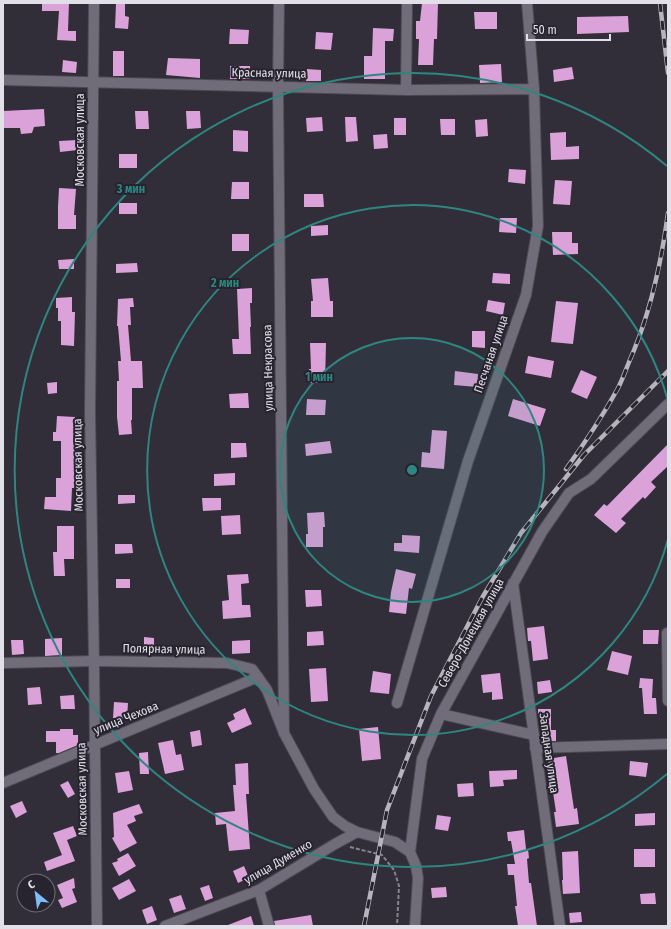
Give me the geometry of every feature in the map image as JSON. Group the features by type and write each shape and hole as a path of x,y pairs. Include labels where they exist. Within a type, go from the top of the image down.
{"street":[{"name":"Московская улица","path":"94,3 90,412 97,926"},
{"name":"улица Некрасова","path":"279,3 278,87 284,733"},
{"path":"406,90 407,3"},
{"name":"Песчаная улица","path":"397,703 468,461 526,295 538,226 534,89 527,3"},
{"name":"Красная улица","path":"3,80 406,90 534,89"},
{"name":"Северо-Донецкая улица","path":"415,926 418,878 416,866 410,852 422,759 441,714 542,532 569,493 591,479 668,404"},
{"name":"Западная улица","path":"513,583 560,926"},
{"path":"667,632 668,701"},
{"name":"Полярная улица","path":"3,663 94,661 227,663 252,669 267,690 284,733 314,789 333,816 345,826 357,832 395,842 410,852"},
{"name":"улица Чехова","path":"3,782 258,677"},
{"path":"441,714 534,735"},
{"path":"535,748 668,744"},
{"name":"улица Думенко","path":"165,926 260,890 357,832"},
{"path":"260,890 268,926"}],"path":[{"path":"335,844 382,855 394,870 399,886 397,926"}],"building":[{"path":"42,3 69,3 68,31 76,31 76,41 57,40 59,11 42,11"},
{"path":"116,3 125,3 125,16 129,17 128,29 115,28"},
{"path":"422,3 438,3 437,39 434,39 433,65 418,65 419,39 416,39 416,21 420,21"},
{"path":"474,12 497,12 497,29 475,29"},
{"path":"628,16 629,32 577,34 577,17"},
{"path":"373,28 394,29 393,41 385,41 385,79 364,79 364,56 372,56"},
{"path":"230,29 249,30 248,44 229,44"},
{"path":"316,32 333,33 331,50 315,49"},
{"path":"113,51 124,51 124,76 113,76"},
{"path":"168,58 200,59 200,78 166,75"},
{"path":"63,60 77,62 76,73 62,72"},
{"path":"501,64 502,82 480,83 479,65"},
{"path":"230,66 250,66 250,79 230,79"},
{"path":"572,67 574,79 554,82 553,70"},
{"path":"307,69 321,70 321,81 306,81"},
{"path":"44,109 45,126 34,127 32,133 21,134 20,128 3,128 3,111"},
{"path":"135,111 148,111 149,129 136,129"},
{"path":"186,111 200,111 201,128 187,129"},
{"path":"322,117 323,131 307,132 306,118"},
{"path":"345,117 356,117 358,141 346,142"},
{"path":"394,118 406,118 406,135 394,135"},
{"path":"440,119 455,119 455,135 441,135"},
{"path":"487,119 488,136 476,137 475,120"},
{"path":"233,130 248,131 248,152 233,151"},
{"path":"566,132 566,147 579,146 579,159 551,160 550,133"},
{"path":"387,134 388,148 374,149 373,135"},
{"path":"77,140 78,150 60,152 59,141"},
{"path":"119,154 137,154 137,168 119,168"},
{"path":"509,169 526,170 525,184 508,182"},
{"path":"555,180 572,181 570,205 553,204"},
{"path":"232,182 249,182 249,199 231,199"},
{"path":"59,188 76,189 74,215 76,215 76,229 58,229"},
{"path":"304,194 323,194 324,207 304,207"},
{"path":"119,203 137,203 137,214 119,214"},
{"path":"500,218 517,218 516,233 499,232"},
{"path":"328,225 328,235 311,236 311,226"},
{"path":"552,232 572,232 572,243 578,243 578,254 553,255"},
{"path":"232,234 249,234 249,251 232,251"},
{"path":"74,259 74,269 59,269 58,260"},
{"path":"137,263 138,272 116,273 116,264"},
{"path":"493,273 510,274 510,284 492,283"},
{"path":"328,278 330,301 333,301 333,317 311,317 311,301 313,301 311,279"},
{"path":"252,288 252,303 250,303 251,354 233,354 232,339 239,339 237,289"},
{"path":"72,297 72,312 75,312 74,346 61,345 61,321 58,321 56,298"},
{"path":"133,298 134,307 130,307 131,325 128,325 131,361 142,361 143,388 132,388 132,434 119,435 117,417 117,381 119,381 118,361 121,361 117,326 118,299"},
{"path":"488,300 505,303 503,315 486,311"},
{"path":"556,301 578,303 573,344 551,342"},
{"path":"472,331 485,331 485,348 472,347"},
{"path":"310,343 326,343 325,383 308,383 309,369 311,369"},
{"path":"528,356 554,361 551,378 525,373"},
{"path":"581,370 597,377 587,399 571,392"},
{"path":"455,371 478,374 477,387 454,385"},
{"path":"57,382 57,393 48,394 47,383"},
{"path":"248,393 249,408 230,408 229,394"},
{"path":"307,399 326,400 325,415 306,415"},
{"path":"513,399 546,409 540,426 508,416"},
{"path":"57,416 75,417 75,488 72,488 71,511 44,509 45,497 56,497 56,478 61,478 61,441 53,441 53,432 56,432"},
{"path":"432,430 447,431 444,469 421,467 422,452 430,453"},
{"path":"330,441 332,453 306,456 305,444"},
{"path":"231,443 246,443 247,457 231,458"},
{"path":"668,444 668,466 651,482 656,487 645,499 643,497 621,519 626,523 616,533 594,515 604,504 607,506"},
{"path":"235,473 235,485 214,486 214,474"},
{"path":"118,495 135,495 135,503 118,504"},
{"path":"202,498 221,498 221,510 203,511"},
{"path":"324,512 325,527 323,527 323,547 306,547 306,534 308,534 307,513"},
{"path":"240,515 241,534 222,535 221,516"},
{"path":"57,526 74,526 74,559 64,559 65,576 54,576 53,552 57,552"},
{"path":"402,535 420,536 419,553 394,551 394,543 402,543"},
{"path":"115,544 132,544 133,553 115,554"},
{"path":"396,569 416,574 412,589 409,588 406,614 389,612 391,592"},
{"path":"248,574 249,583 241,584 242,605 250,605 251,617 223,619 222,601 229,600 227,575"},
{"path":"116,579 130,579 130,588 116,588"},
{"path":"305,590 321,590 322,606 306,607"},
{"path":"544,626 548,659 533,661 531,641 528,641 527,628"},
{"path":"643,630 659,630 658,644 643,644"},
{"path":"323,631 324,645 307,646 307,632"},
{"path":"144,637 154,638 154,654 144,654"},
{"path":"62,638 62,655 45,656 45,639"},
{"path":"11,640 23,640 24,654 12,655"},
{"path":"250,640 250,653 232,654 232,641"},
{"path":"612,651 632,656 628,675 607,670"},
{"path":"326,668 328,701 311,702 309,669"},
{"path":"373,671 391,674 389,694 370,692"},
{"path":"500,673 503,699 492,700 492,692 483,693 481,675"},
{"path":"640,678 653,679 652,698 656,698 657,714 644,714 642,688 639,688"},
{"path":"550,680 552,692 538,694 537,682"},
{"path":"40,687 42,704 28,705 27,688"},
{"path":"74,695 75,709 61,709 60,696"},
{"path":"114,702 128,703 127,719 113,718"},
{"path":"245,708 252,724 232,733 227,723 235,719 233,714"},
{"path":"538,709 551,709 551,730 556,730 556,741 543,741 542,718 538,718"},
{"path":"378,727 381,759 362,761 359,729"},
{"path":"60,729 73,729 73,735 78,735 78,745 56,753 56,742 46,742 46,731 60,731"},
{"path":"200,730 202,745 192,747 190,732"},
{"path":"173,740 176,755 181,754 184,770 165,774 158,743"},
{"path":"148,752 149,774 140,774 139,753"},
{"path":"566,756 574,809 577,808 579,824 556,827 554,812 556,812 548,759"},
{"path":"630,761 648,763 646,777 629,775"},
{"path":"248,763 249,794 246,794 250,849 229,851 226,824 216,825 215,813 235,811 233,785 236,785 235,764"},
{"path":"517,770 517,779 503,780 504,786 490,787 489,771"},
{"path":"129,771 133,790 118,793 115,773"},
{"path":"68,781 75,794 68,798 60,785"},
{"path":"473,783 474,796 458,797 457,784"},
{"path":"22,801 27,812 16,818 10,806"},
{"path":"139,804 143,813 134,816 136,821 127,825 137,843 120,852 112,838 114,837 113,813"},
{"path":"655,813 655,825 635,826 635,814"},
{"path":"437,815 451,817 448,831 435,829"},
{"path":"73,826 77,836 67,840 75,861 47,871 44,862 62,855 53,833"},
{"path":"524,830 526,849 528,849 529,858 527,859 529,883 531,883 537,926 518,926 515,906 517,906 514,875 508,875 507,864 515,864 511,841 508,841 507,832"},
{"path":"634,849 655,849 655,867 634,867"},
{"path":"578,851 580,893 563,894 562,852"},
{"path":"128,853 136,866 119,876 112,863 118,861 117,859"},
{"path":"244,866 249,878 238,883 233,871"},
{"path":"74,878 75,888 72,889 77,902 62,908 58,900 63,898 57,885"},
{"path":"129,879 136,891 119,900 112,888"},
{"path":"209,885 213,898 205,901 200,888"},
{"path":"446,887 447,897 432,898 431,888"},
{"path":"655,893 656,904 641,904 640,894"},
{"path":"181,895 186,909 174,913 169,899"},
{"path":"152,906 157,920 147,924 142,910"},
{"path":"581,912 582,922 570,923 569,913"},
{"path":"311,915 313,926 275,926 274,921"},
{"path":"251,916 254,926 228,926 228,925"}],"railway":[{"path":"660,3 668,73"},
{"path":"566,469 593,430 622,380 649,308 662,252 668,213"},
{"path":"364,926 387,810 431,696 482,598 521,533 584,455 668,371"}]}
